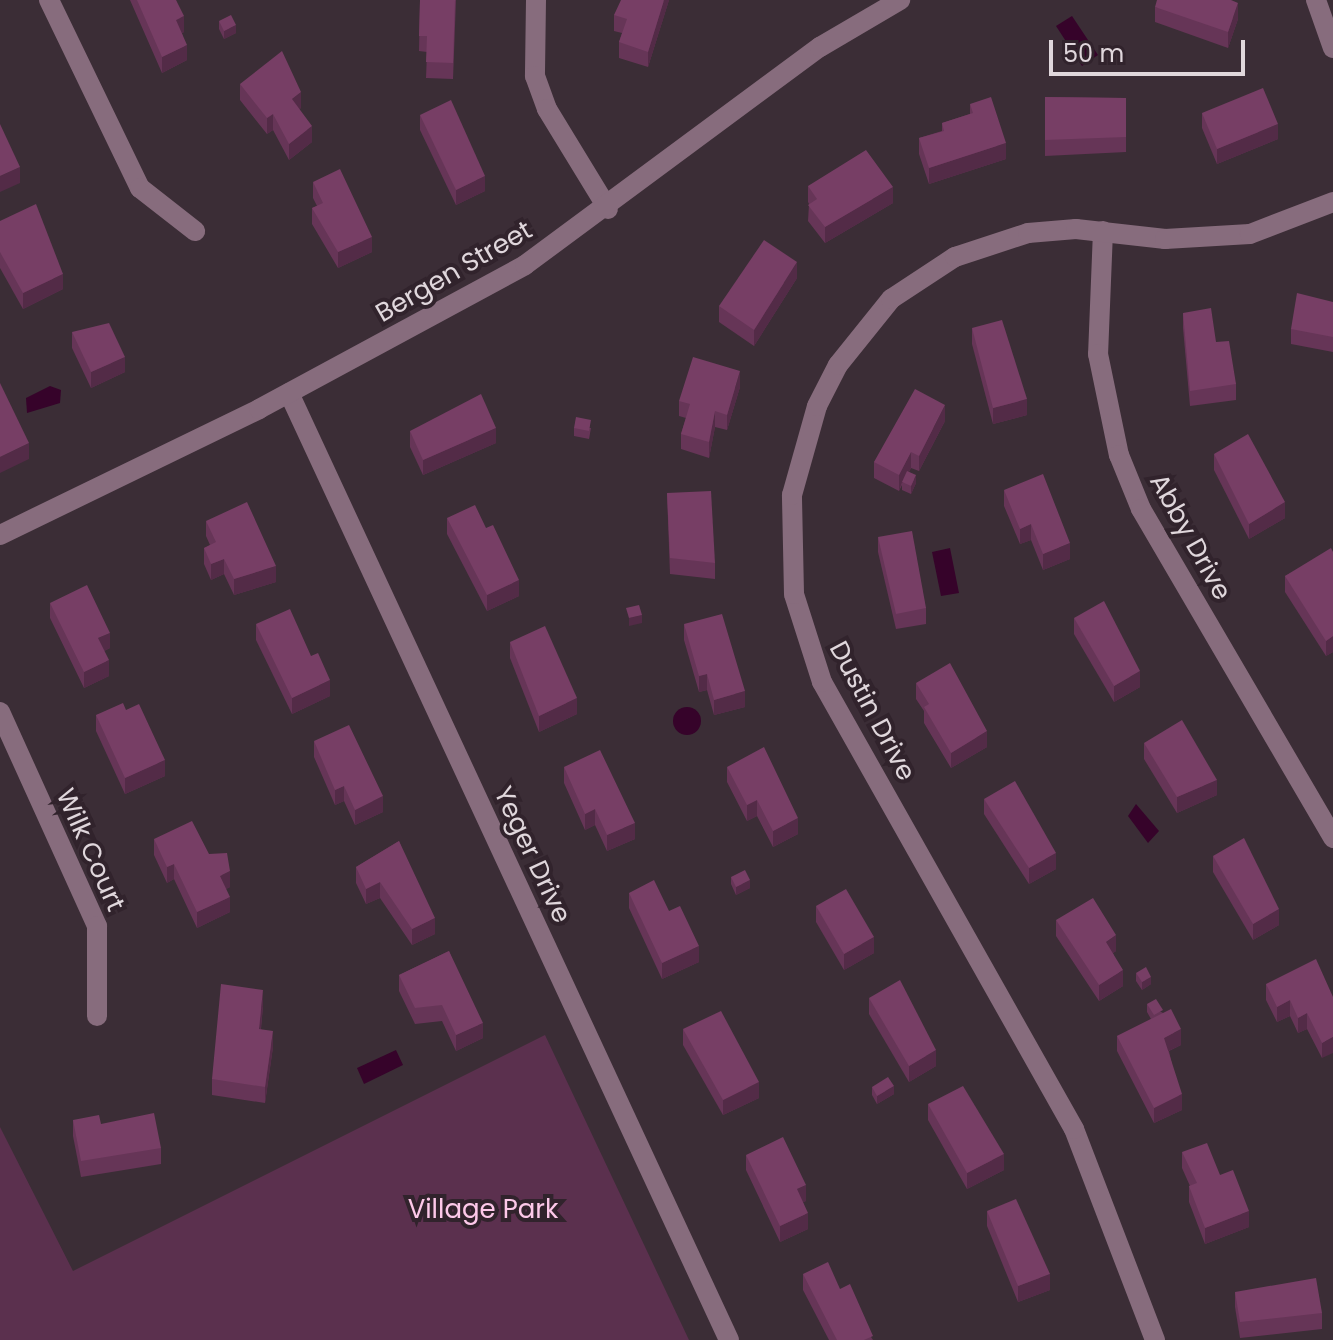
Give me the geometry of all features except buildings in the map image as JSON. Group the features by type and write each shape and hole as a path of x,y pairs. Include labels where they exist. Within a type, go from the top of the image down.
{"street":[{"path":"49,0 140,188 195,231"},
{"path":"536,0 535,76 547,109 608,209"},
{"name":"Bergen Street","path":"0,535 289,393 525,265 608,209 768,84 900,0"},
{"path":"1316,0 1333,48"},
{"name":"Dustin Drive","path":"1155,1340 1074,1129 822,682 794,594 790,548 792,495 817,406 838,365 891,299 922,276 991,243 1103,231 1205,240 1294,221 1333,202"},
{"name":"Abby Drive","path":"1103,231 1098,354 1119,455 1141,509 1333,838"},
{"name":"Yeger Drive","path":"289,393 729,1340"},
{"name":"Wilk Court","path":"0,712 97,926 97,1016"}],"green space":[{"name":"Village Park","path":"545,1035 689,1340 0,1340 0,1127 73,1271"}],"shaded area":[{"path":"1072,16 1098,55 1082,66 1056,26"},
{"path":"50,386 61,390 60,403 27,413 26,398"},
{"path":"950,548 959,593 941,596 932,552"},
{"path":"687,707 697,711 701,721 697,731 687,735 677,731 673,721 677,711"},
{"path":"1136,804 1159,831 1148,843 1128,816"},
{"path":"396,1050 403,1065 364,1084 357,1068"}]}
